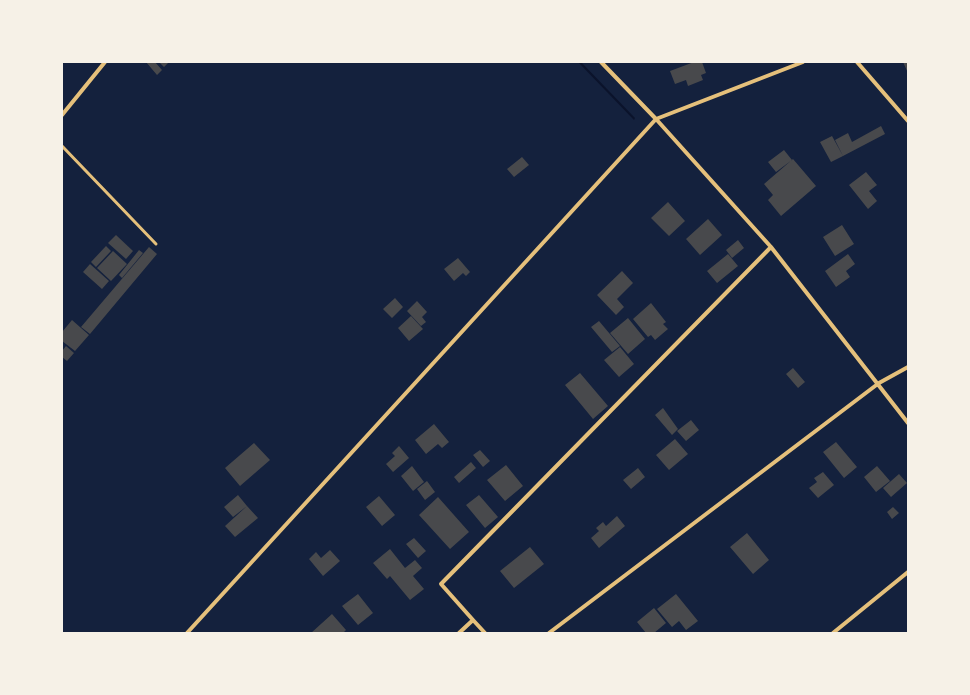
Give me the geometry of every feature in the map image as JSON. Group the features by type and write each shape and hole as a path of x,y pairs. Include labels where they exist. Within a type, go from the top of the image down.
{"street":[{"path":"62,115 105,62"},
{"path":"601,62 656,119 771,246 879,383 908,423"},
{"path":"187,633 656,119 803,62"},
{"path":"857,62 908,121"},
{"path":"485,633 441,584 771,246"},
{"path":"549,633 879,383 908,367"},
{"path":"833,633 908,572"},
{"path":"459,633 473,620"}],"lane":[{"path":"62,146 156,244"}],"water":[{"path":"578,62 581,62 635,118 634,120"}],"building":[{"path":"146,62 155,62 162,70 157,75"},
{"path":"159,62 169,62 164,67"},
{"path":"694,62 702,62 706,73 701,75 703,80 688,86 686,80 675,84 670,71"},
{"path":"903,62 908,62 908,73"},
{"path":"881,126 885,134 843,156 835,140 848,133 852,142"},
{"path":"832,136 843,156 831,162 820,142"},
{"path":"784,150 792,160 776,172 768,162"},
{"path":"522,157 529,165 514,177 507,169"},
{"path":"793,159 816,186 781,216 768,200 773,195 764,184"},
{"path":"866,172 877,185 869,191 877,201 868,209 849,185"},
{"path":"668,202 685,221 669,236 651,218"},
{"path":"708,219 722,235 700,255 686,239"},
{"path":"842,225 854,244 835,256 823,237"},
{"path":"116,235 133,251 126,259 108,243"},
{"path":"738,240 744,248 732,258 726,250"},
{"path":"106,246 111,251 96,267 91,262"},
{"path":"149,247 157,254 90,334 81,327"},
{"path":"139,250 143,253 122,278 119,275"},
{"path":"113,251 127,264 111,281 97,268"},
{"path":"728,254 738,266 717,283 707,271"},
{"path":"848,254 855,264 846,271 850,277 836,287 825,271"},
{"path":"458,258 470,272 466,276 463,273 454,281 444,269"},
{"path":"90,264 109,281 102,289 83,272"},
{"path":"622,271 633,283 617,299 624,307 616,315 597,295"},
{"path":"395,298 403,307 392,318 383,309"},
{"path":"417,301 427,312 422,317 426,322 421,326 407,311"},
{"path":"651,303 666,322 663,324 668,329 655,340 651,335 648,337 633,319"},
{"path":"411,316 423,329 409,341 398,328"},
{"path":"628,318 645,339 628,354 610,333"},
{"path":"72,320 89,335 75,351 62,341 62,332"},
{"path":"599,321 620,346 612,352 591,327"},
{"path":"66,346 74,353 67,361 62,357 62,351"},
{"path":"620,347 634,364 619,377 604,360"},
{"path":"793,368 805,382 798,388 786,374"},
{"path":"580,373 608,406 593,419 565,385"},
{"path":"663,408 678,429 672,435 655,415"},
{"path":"691,420 699,430 686,441 677,431"},
{"path":"434,424 449,442 442,448 438,444 426,454 415,440"},
{"path":"675,439 688,454 669,470 656,455"},
{"path":"836,442 857,467 844,478 823,452"},
{"path":"254,443 270,460 240,486 225,468"},
{"path":"399,446 409,458 393,472 386,464 395,456 392,453"},
{"path":"480,450 490,461 483,467 473,455"},
{"path":"471,462 476,468 459,483 454,477"},
{"path":"506,465 523,486 505,501 487,480"},
{"path":"412,466 424,482 413,491 401,476"},
{"path":"877,466 890,481 876,492 864,477"},
{"path":"638,468 645,477 631,489 623,480"},
{"path":"823,472 834,485 818,498 809,488 817,482 814,478"},
{"path":"899,474 907,483 891,497 883,488"},
{"path":"427,481 435,492 425,500 417,489"},
{"path":"238,495 247,506 233,517 224,507"},
{"path":"479,495 498,517 485,528 466,505"},
{"path":"379,496 395,515 382,526 366,507"},
{"path":"438,497 469,532 450,549 419,515"},
{"path":"247,506 258,518 235,537 225,526"},
{"path":"893,507 899,513 892,519 887,512"},
{"path":"617,516 625,526 599,548 591,538 599,531 596,528 603,522 606,526"},
{"path":"747,533 769,560 753,574 730,547"},
{"path":"414,538 426,551 418,558 406,544"},
{"path":"530,547 544,564 514,588 500,571"},
{"path":"390,549 405,568 415,560 422,568 413,576 424,589 410,600 390,576 387,579 373,563"},
{"path":"330,550 340,561 323,576 309,559 316,552 321,558"},
{"path":"358,594 373,613 358,625 342,606"},
{"path":"676,594 698,621 686,630 679,621 672,627 657,609"},
{"path":"654,608 666,623 654,633 646,633 637,622"},
{"path":"332,614 346,630 343,633 311,633"}]}
